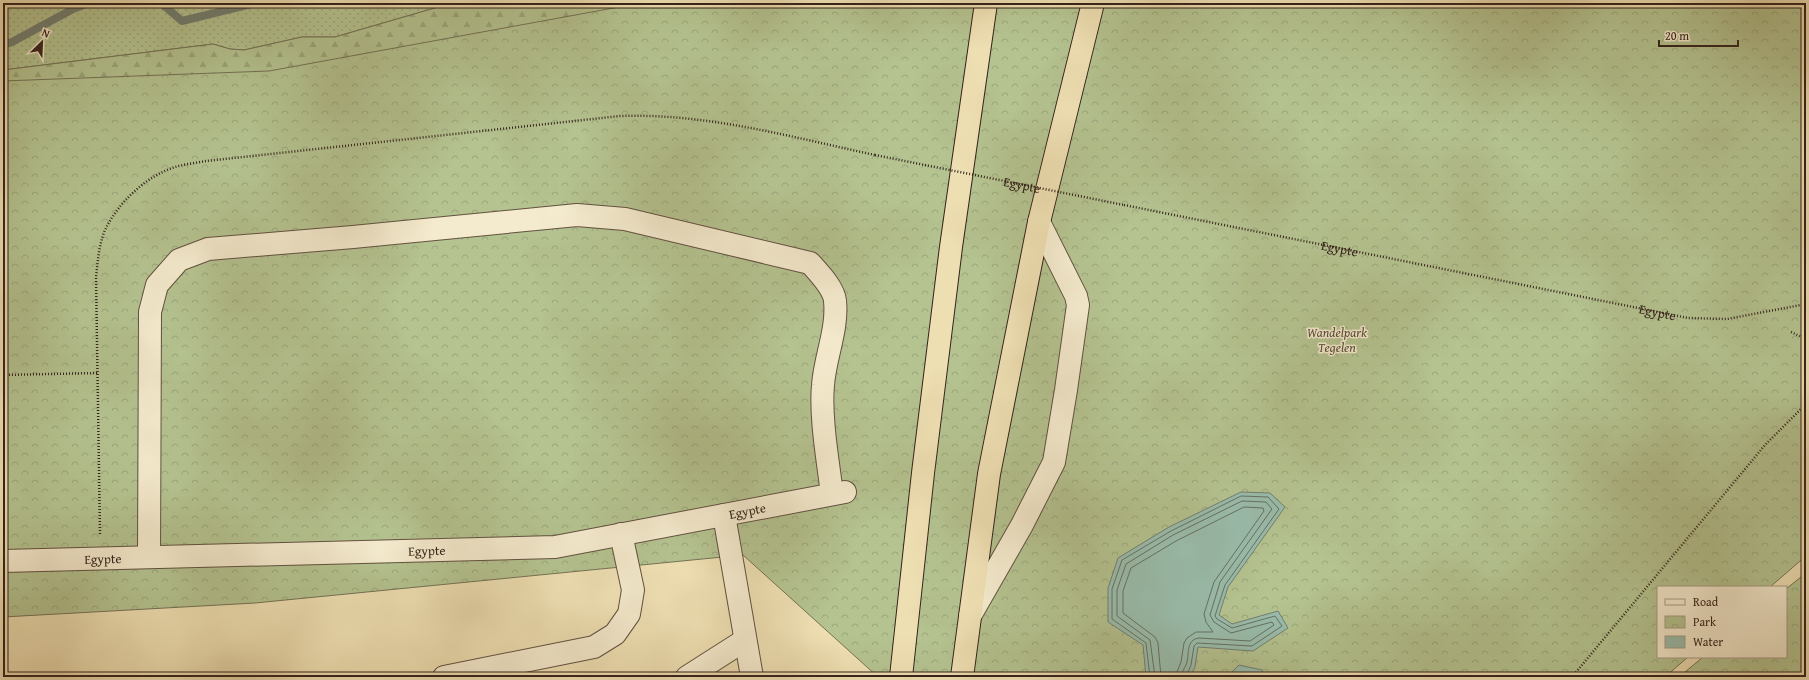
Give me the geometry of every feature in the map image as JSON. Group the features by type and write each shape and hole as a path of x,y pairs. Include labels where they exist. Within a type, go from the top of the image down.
{"highway":[{"path":"901,677 923,473 950,255 986,3"},
{"path":"962,677 989,474 1040,222 1093,3"}],"street":[{"name":"Egypte","path":"3,561 149,558 555,547 839,493 824,411 823,385 835,320 835,299 823,277 810,263 625,219 577,215 353,237 208,249 179,260 157,285 150,312 149,558"},
{"path":"969,617 1022,525 1054,462 1078,305 1076,296 1040,222"},
{"path":"724,515 752,677"},
{"path":"444,677 594,647 615,634 629,614 633,590 621,534"},
{"path":"687,677 745,640"}],"path":[{"name":"Egypte","path":"875,155 1688,318 1727,319 1806,304"},
{"path":"1791,332 1806,339"},
{"path":"3,375 97,373"},
{"path":"1572,677 1765,445 1806,404"}],"green space":[{"path":"3,3 452,3 335,37 302,37 244,50 230,49 213,44 3,70"},
{"path":"452,3 837,3 3,550 3,70 213,44 230,49 244,50 302,37 335,37"},
{"name":"Wandelpark Tegelen","path":"641,3 1806,3 1806,556 1771,586 1657,586 1657,658 1687,658 1665,677 878,677 743,555 255,603 3,617 3,81 269,71"},
{"path":"1806,573 1806,677 1679,677 1702,658 1787,658 1787,588"}],"water":[{"path":"1241,492 1270,493 1285,507 1228,587 1219,615 1232,624 1278,611 1288,628 1253,651 1198,647 1195,667 1190,677 1146,677 1143,645 1108,622 1108,588 1118,558 1169,527"},
{"path":"1239,665 1262,670 1264,677 1227,677"}],"waterway":[{"path":"3,45 12,42 73,9 88,3"},
{"path":"161,3 182,21 256,3"}]}
